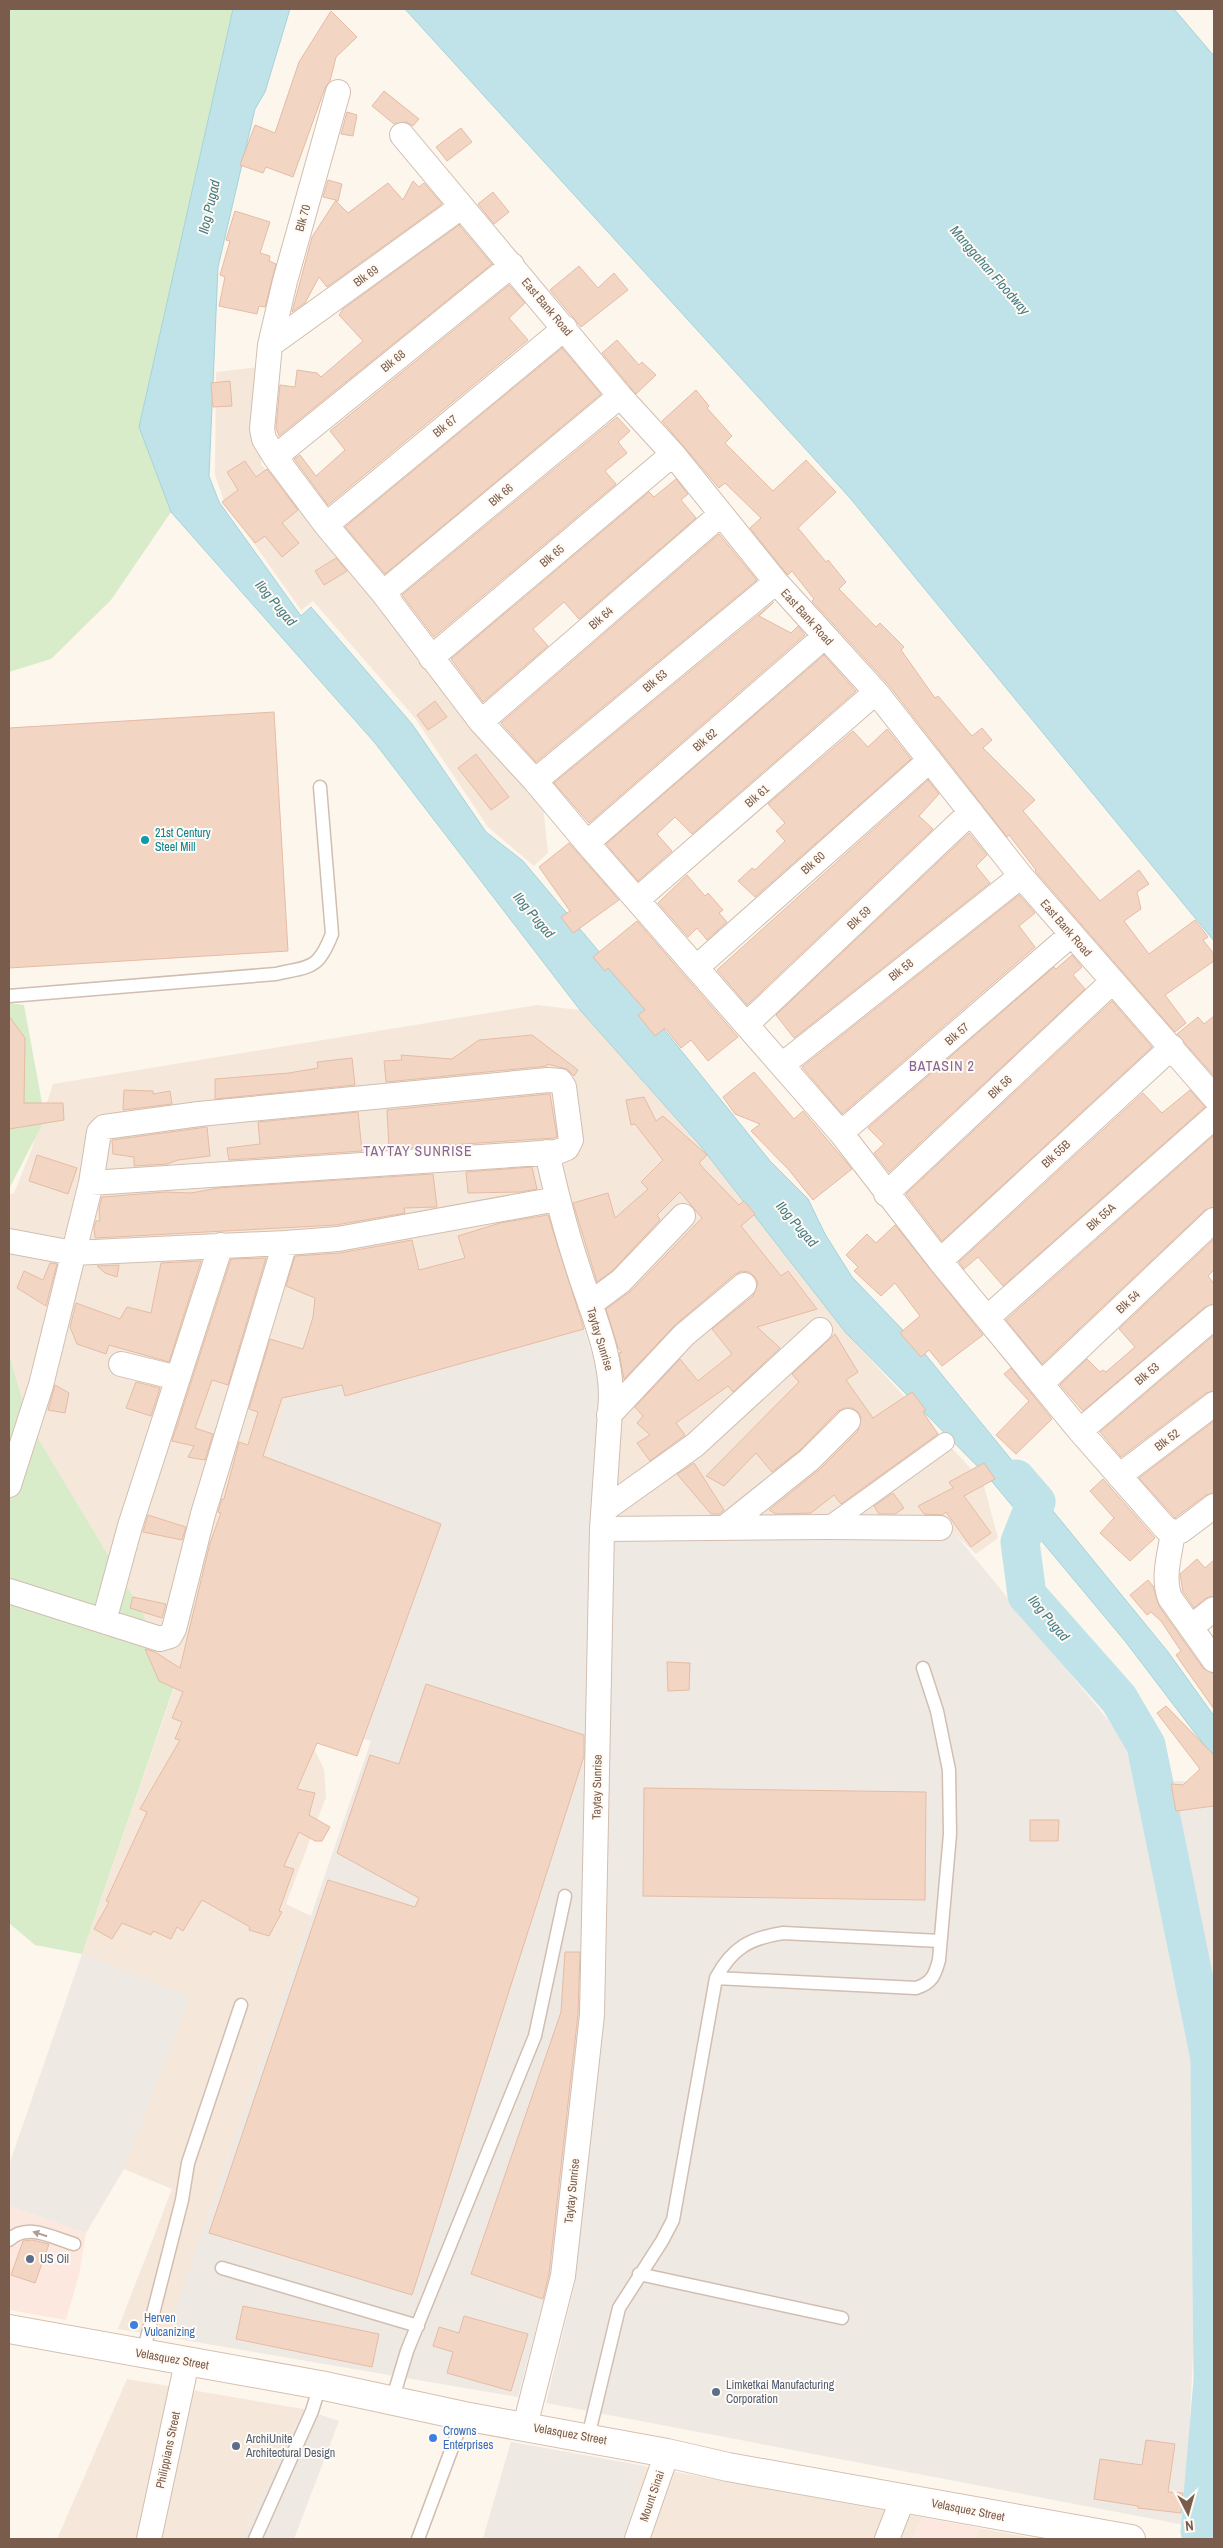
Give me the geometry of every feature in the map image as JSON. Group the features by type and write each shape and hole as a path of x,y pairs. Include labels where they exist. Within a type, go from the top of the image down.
{"main road":[{"name":"Velasquez Street","path":"9,2329 320,2386 464,2416 588,2437 728,2467 903,2498 1059,2533 1131,2539"}],"street":[{"name":"Blk 70","path":"338,92 285,280 270,345 262,429 264,439 275,458 326,525 383,593 481,722 535,781 841,1133 886,1194 1080,1431 1166,1529 1173,1532"},
{"name":"East Bank Road","path":"402,135 620,396 673,454 720,515 776,582 876,692 1021,876 1214,1097"},
{"name":"Blk 69","path":"270,345 461,207"},
{"name":"Blk 68","path":"275,458 512,265"},
{"name":"Blk 67","path":"326,525 565,328"},
{"name":"Blk 66","path":"383,593 620,396"},
{"name":"Blk 65","path":"431,658 673,454"},
{"name":"Blk 64","path":"481,722 720,515"},
{"name":"Blk 63","path":"535,781 776,582"},
{"name":"Blk 62","path":"587,843 824,636"},
{"name":"Blk 61","path":"638,900 876,692"},
{"name":"Blk 60","path":"697,967 930,760"},
{"name":"Blk 59","path":"747,1024 970,812"},
{"name":"Blk 58","path":"782,1065 1021,876"},
{"name":"Blk 57","path":"841,1133 1072,934"},
{"name":"Blk 56","path":"886,1194 1114,981"},
{"name":"Blk 55B","path":"940,1261 1172,1047"},
{"path":"9,1485 41,1384 91,1183 99,1132 104,1127 114,1124 244,1109 554,1080 560,1081 564,1087 571,1140 567,1148 547,1152 91,1183"},
{"name":"Blk 55A","path":"988,1318 1214,1117"},
{"name":"Taytay Sunrise","path":"526,2426 563,2276 592,2016 603,1520 611,1376 557,1198 547,1152"},
{"path":"9,1241 73,1253 285,1243 338,1238 557,1198"},
{"path":"590,1304 621,1281 684,1216"},
{"name":"Blk 54","path":"1041,1384 1214,1220"},
{"path":"9,1591 160,1639 170,1636 174,1629 203,1514 285,1243"},
{"path":"104,1621 130,1526 221,1245"},
{"path":"609,1415 684,1335 744,1285"},
{"name":"Blk 53","path":"1080,1431 1214,1317"},
{"path":"603,1520 695,1445 820,1330"},
{"path":"121,1364 178,1378"},
{"name":"Blk 52","path":"1119,1476 1214,1404"},
{"path":"724,1528 809,1460 848,1421"},
{"path":"827,1527 945,1442"},
{"path":"1214,1506 1181,1531 1173,1532 1166,1580 1166,1590 1170,1598 1214,1660"},
{"path":"603,1520 724,1528 940,1528"},
{"path":"1191,1627 1214,1609"},
{"name":"Philippians Street","path":"149,2539 187,2362"},
{"name":"Mount Sinai","path":"637,2539 667,2453"},
{"path":"887,2539 903,2498"}],"lane":[{"path":"9,996 276,974 312,966 324,954 332,934 320,787"},
{"path":"716,1978 916,1988 927,1984 935,1975 950,1834 949,1770 937,1711 923,1668"},
{"path":"392,2401 418,2326 535,2036 565,1896"},
{"path":"588,2437 619,2308 639,2274 662,2241 673,2220 716,1978 726,1959 747,1944 774,1934 940,1941"},
{"path":"143,2353 182,2200 188,2163 241,2005"},
{"path":"9,2240 14,2234 31,2231 74,2244"},
{"path":"222,2268 418,2326"},
{"path":"639,2274 842,2318"},
{"path":"255,2539 312,2410 320,2386"},
{"path":"418,2539 464,2416"}],"shaded area":[{"path":"266,366 261,464 542,795 548,853 534,866 488,827 415,718 313,601 301,610 224,501 215,475 216,372"},
{"path":"537,1005 580,1010 698,1143 846,1333 983,1482 998,1538 976,1554 956,1535 612,1537 620,1371 572,1229 319,1296 195,1687 163,1677 144,1615 29,1423 9,1354 9,1195 14,1193 31,1151 53,1084"},
{"path":"554,1234 601,1382 581,2015 551,2272 518,2397 166,2337 371,1741 195,1687 319,1296"},
{"path":"956,1535 1140,1759 1206,2076 1185,2525 546,2403 575,2283 588,2156 612,1537"},
{"path":"176,1683 314,1749 324,1769 326,1797 286,1904 311,1916 166,2337 118,2329 172,2189 124,2169 189,1997 82,1954"},
{"path":"1167,1781 1214,1781 1214,1995"},
{"path":"82,1954 190,1997 124,2169 86,2233 9,2206 9,2165"},
{"path":"9,2206 86,2233 79,2275 66,2320 9,2310"},
{"path":"127,2379 303,2409 242,2539 57,2539"},
{"path":"303,2409 339,2421 294,2539 242,2539"},
{"path":"511,2442 644,2466 1038,2539 483,2539"},
{"path":"511,2442 644,2466 624,2539 483,2539"},
{"path":"921,2518 980,2528 975,2539 912,2539"}],"green space":[{"path":"9,9 233,9 139,427 171,512 111,600 51,659 9,672"},
{"path":"9,1003 24,1005 45,1119 9,1189"},
{"path":"9,1354 29,1423 144,1615 161,1678 175,1684 82,1954 35,1945 9,1923"}],"water":[{"path":"233,9 290,9 265,92 255,109 218,267 209,476 219,502 301,616 311,607 412,724 486,832 523,861 663,1028 770,1161 808,1199 825,1234 852,1277 921,1349 1168,1652 1214,1716 1214,1758 1125,1641 989,1478 846,1333 698,1143 580,1010 375,743 171,512 139,427"},
{"name":"Manggahan Floodway","path":"405,9 1174,9 1214,56 1214,941 850,498"}],"building":[{"path":"331,11 357,37 336,57 330,81 325,88 293,177 266,167 263,173 240,165 255,125 275,133 299,62"},
{"path":"384,91 419,119 413,126 406,122 394,124 372,106"},
{"path":"347,112 357,115 353,136 341,134"},
{"path":"461,128 472,142 447,161 436,147"},
{"path":"328,180 342,184 338,201 336,201 348,213 388,183 403,200 413,181 419,187 424,183 442,204 327,287 319,277 305,303 292,312 312,237 336,200 323,197"},
{"path":"493,192 509,212 494,224 478,204"},
{"path":"235,211 270,222 260,253 270,256 269,261 276,264 265,307 259,306 257,314 219,306 225,277 220,275 230,241 226,240"},
{"path":"459,225 492,264 279,436 276,428 280,385 295,387 297,370 317,373 321,377 363,341 339,315 343,309"},
{"path":"579,266 598,288 614,273 628,290 581,327 550,290"},
{"path":"509,285 525,303 509,318 528,340 328,505 294,459 300,455 316,476 345,450 330,431"},
{"path":"617,340 639,365 642,362 656,375 636,394 602,353"},
{"path":"562,348 601,394 385,574 345,527"},
{"path":"230,381 232,406 213,407 211,383"},
{"path":"696,390 709,406 707,408 732,436 725,443 773,491 806,460 836,492 798,528 826,562 828,560 846,582 839,589 876,627 880,623 904,647 901,650 935,698 938,696 972,736 982,728 992,740 983,748 1035,800 1023,811 1100,901 1139,870 1149,884 1137,892 1141,909 1124,921 1149,954 1195,920 1208,937 1203,940 1214,954 1214,961 1165,995 1186,1023 1175,1032 1035,871 1009,835 1007,837 887,683 812,601 814,599 792,571 788,575 786,573 750,528 761,518 725,483 719,488 662,421"},
{"path":"617,417 630,431 618,442 627,453 605,471 616,484 434,637 402,595"},
{"path":"245,461 256,477 267,469 298,510 282,523 299,543 282,557 265,536 255,543 222,502 238,490 227,472"},
{"path":"676,479 688,494 681,500 696,518 579,619 564,602 533,629 548,646 483,702 451,659 649,492 654,497"},
{"path":"719,534 757,580 536,762 501,723"},
{"path":"336,558 347,571 324,585 315,571"},
{"path":"774,602 759,616 791,633 798,626 805,635 589,823 554,783"},
{"path":"824,655 856,691 692,834 675,817 657,834 672,851 638,881 606,844"},
{"path":"435,701 447,717 428,730 417,715"},
{"name":"21st Century Steel Mill","path":"274,712 288,951 9,968 9,728"},
{"path":"887,729 911,759 755,897 738,881 752,868 755,870 785,841 776,831 785,823 768,804 853,731 868,747"},
{"path":"476,754 509,797 491,810 458,768"},
{"path":"928,780 939,794 919,816 933,829 747,1005 717,970"},
{"path":"969,833 987,855 976,866 990,883 794,1038 776,1015"},
{"path":"569,843 619,900 573,933 561,917 570,911 539,867"},
{"path":"687,875 705,896 708,893 723,910 719,913 727,922 707,940 697,928 688,937 658,903"},
{"path":"1019,895 1035,913 1019,926 1035,947 842,1114 802,1067"},
{"path":"637,921 738,1037 708,1061 691,1040 681,1048 665,1028 655,1036 638,1015 645,1010 608,968 605,971 593,957"},
{"path":"1072,955 1082,967 1073,975 1085,989 889,1172 874,1153 884,1144 868,1128 1054,967 1056,969"},
{"path":"1112,1001 1152,1047 942,1241 906,1194"},
{"path":"9,1016 25,1038 24,1103 63,1103 64,1120 9,1129"},
{"path":"1214,1016 1214,1076 1177,1034 1198,1017 1204,1024"},
{"path":"532,1035 578,1070 574,1076 567,1069 547,1064 547,1066 386,1082 384,1061 402,1060 401,1055 452,1059 479,1040"},
{"path":"352,1058 355,1085 215,1099 215,1079 289,1073 318,1068 317,1062"},
{"path":"754,1072 794,1119 803,1111 852,1169 813,1200 789,1170 751,1131 760,1124 735,1114 723,1097"},
{"path":"124,1090 153,1091 153,1094 170,1091 172,1104 123,1110"},
{"path":"1190,1090 1205,1107 1003,1286 978,1257 964,1269 959,1262 1143,1093 1162,1113"},
{"path":"550,1094 557,1137 389,1149 387,1110"},
{"path":"644,1097 656,1121 663,1116 707,1155 699,1163 739,1205 744,1201 755,1214 741,1226 781,1276 788,1271 817,1309 757,1327 780,1348 733,1392 728,1386 676,1423 685,1435 650,1461 637,1443 650,1435 637,1423 643,1416 635,1407 680,1359 698,1381 732,1354 712,1329 753,1296 758,1283 749,1272 742,1271 735,1274 675,1325 624,1379 619,1353 622,1352 618,1348 606,1309 631,1291 702,1218 680,1192 657,1215 660,1220 612,1271 597,1282 573,1203 608,1193 615,1218 648,1189 641,1182 663,1160 635,1124 631,1125 626,1100"},
{"path":"358,1112 362,1151 229,1160 227,1148 260,1144 258,1122"},
{"path":"207,1127 210,1156 178,1160 167,1164 134,1166 134,1157 113,1154 112,1140"},
{"path":"1214,1135 1214,1207 1205,1210 1042,1364 1006,1320"},
{"path":"37,1155 77,1168 68,1194 29,1181"},
{"path":"532,1167 537,1189 520,1192 468,1193 466,1172"},
{"path":"433,1174 437,1207 404,1208 405,1213 336,1225 95,1238 94,1228 96,1221 100,1221 99,1209 102,1197 165,1192 191,1193 218,1188"},
{"path":"548,1215 584,1329 345,1396 342,1385 282,1398 263,1456 441,1524 357,1756 317,1743 297,1789 315,1793 309,1815 330,1827 322,1841 315,1841 299,1832 284,1866 294,1869 279,1911 282,1912 269,1936 249,1930 250,1927 202,1900 183,1931 177,1927 171,1939 153,1931 151,1935 122,1923 112,1939 94,1929 109,1902 106,1901 147,1812 140,1809 180,1740 175,1739 182,1722 172,1718 183,1692 159,1681 145,1649 155,1652 180,1668 210,1543 221,1513 218,1512 222,1499 224,1499 239,1442 248,1445 258,1412 249,1409 270,1339 303,1349 313,1317 315,1298 286,1286 295,1256 340,1253 412,1240 419,1270 465,1258 458,1236 500,1223"},
{"path":"895,1225 983,1335 942,1366 929,1350 921,1357 900,1333 920,1316 895,1283 881,1296 854,1271 858,1267 846,1255 867,1234 876,1243"},
{"path":"1214,1239 1214,1270 1208,1276 1214,1284 1214,1304 1205,1307 1083,1411 1060,1385 1087,1359 1100,1372 1103,1370 1106,1372 1135,1347 1119,1329"},
{"path":"266,1258 228,1385 212,1380 195,1428 213,1434 205,1460 188,1457 194,1446 172,1441 231,1259"},
{"path":"201,1261 169,1362 109,1345 106,1354 77,1344 70,1327 76,1303 120,1319 127,1307 151,1313 161,1263"},
{"path":"50,1263 57,1264 46,1306 17,1288 24,1271 43,1280"},
{"path":"119,1265 117,1277 105,1273 97,1266"},
{"path":"835,1334 858,1372 846,1380 873,1418 912,1392 926,1410 923,1412 938,1434 841,1504 834,1495 811,1513 776,1514 769,1510 819,1470 858,1431 861,1418 858,1412 852,1408 838,1411 800,1450 772,1472 756,1453 724,1486 706,1476 799,1382 792,1374"},
{"path":"1214,1335 1214,1391 1206,1393 1121,1457 1100,1432"},
{"path":"1011,1368 1052,1419 1016,1454 996,1435 1029,1401 1004,1374"},
{"path":"136,1382 160,1388 151,1416 126,1408"},
{"path":"55,1385 69,1393 65,1413 48,1410"},
{"path":"1214,1421 1214,1493 1206,1495 1175,1518 1139,1478"},
{"path":"694,1463 724,1510 719,1514 711,1514 677,1474"},
{"path":"984,1463 995,1479 964,1496 991,1533 971,1547 946,1512 942,1515 924,1514 918,1506 953,1488 949,1482"},
{"path":"1103,1479 1155,1538 1130,1561 1100,1533 1114,1518 1090,1491"},
{"path":"893,1493 904,1508 895,1514 879,1514 874,1506"},
{"path":"148,1515 186,1527 182,1540 143,1532"},
{"path":"1197,1559 1205,1568 1214,1560 1214,1596 1206,1598 1194,1608 1183,1592 1180,1574"},
{"path":"1148,1580 1153,1586 1159,1606 1203,1668 1214,1674 1214,1709 1176,1655 1181,1651 1161,1621 1151,1612 1147,1615 1130,1595"},
{"path":"133,1597 166,1604 162,1618 130,1608"},
{"path":"667,1662 690,1663 689,1690 668,1691"},
{"path":"426,1684 584,1735 584,1756 412,2295 209,2233 328,1880 415,1907 419,1898 337,1853 370,1755 399,1764"},
{"path":"1166,1706 1214,1755 1214,1806 1176,1811 1171,1784 1183,1785 1200,1769 1157,1713"},
{"path":"644,1788 926,1792 925,1900 643,1896"},
{"path":"1030,1820 1059,1820 1058,1841 1030,1841"},
{"path":"565,1952 580,1952 578,2014 549,2274 543,2299 471,2274 561,2012"},
{"name":"US Oil","path":"32,2240 49,2244 35,2283 11,2275 23,2241"},
{"path":"243,2306 379,2334 372,2367 236,2339"},
{"path":"464,2316 528,2334 511,2391 447,2373 453,2352 433,2346 439,2327 459,2333"},
{"path":"1146,2440 1175,2444 1168,2492 1183,2493 1181,2513 1138,2508 1138,2506 1094,2499 1100,2459 1142,2465"}],"waterway":[{"name":"Ilog Pugad","path":"1016,1479 1036,1502 1020,1542 1027,1595 1119,1699 1146,1745 1210,2058 1213,2381 1200,2531"}],"place":[{"name":"21st Century Steel Mill","path":"145,840"},
{"name":"US Oil","path":"30,2259"},
{"name":"Herven Vulcanizing","path":"134,2325"},
{"name":"Limketkai Manufacturing Corporation","path":"716,2392"},
{"name":"Crowns Enterprises","path":"433,2438"},
{"name":"ArchiUnite Architectural Design","path":"236,2446"}],"district":[{"name":"BATASIN 2","path":"942,1066"},
{"name":"TAYTAY SUNRISE","path":"418,1151"}]}
